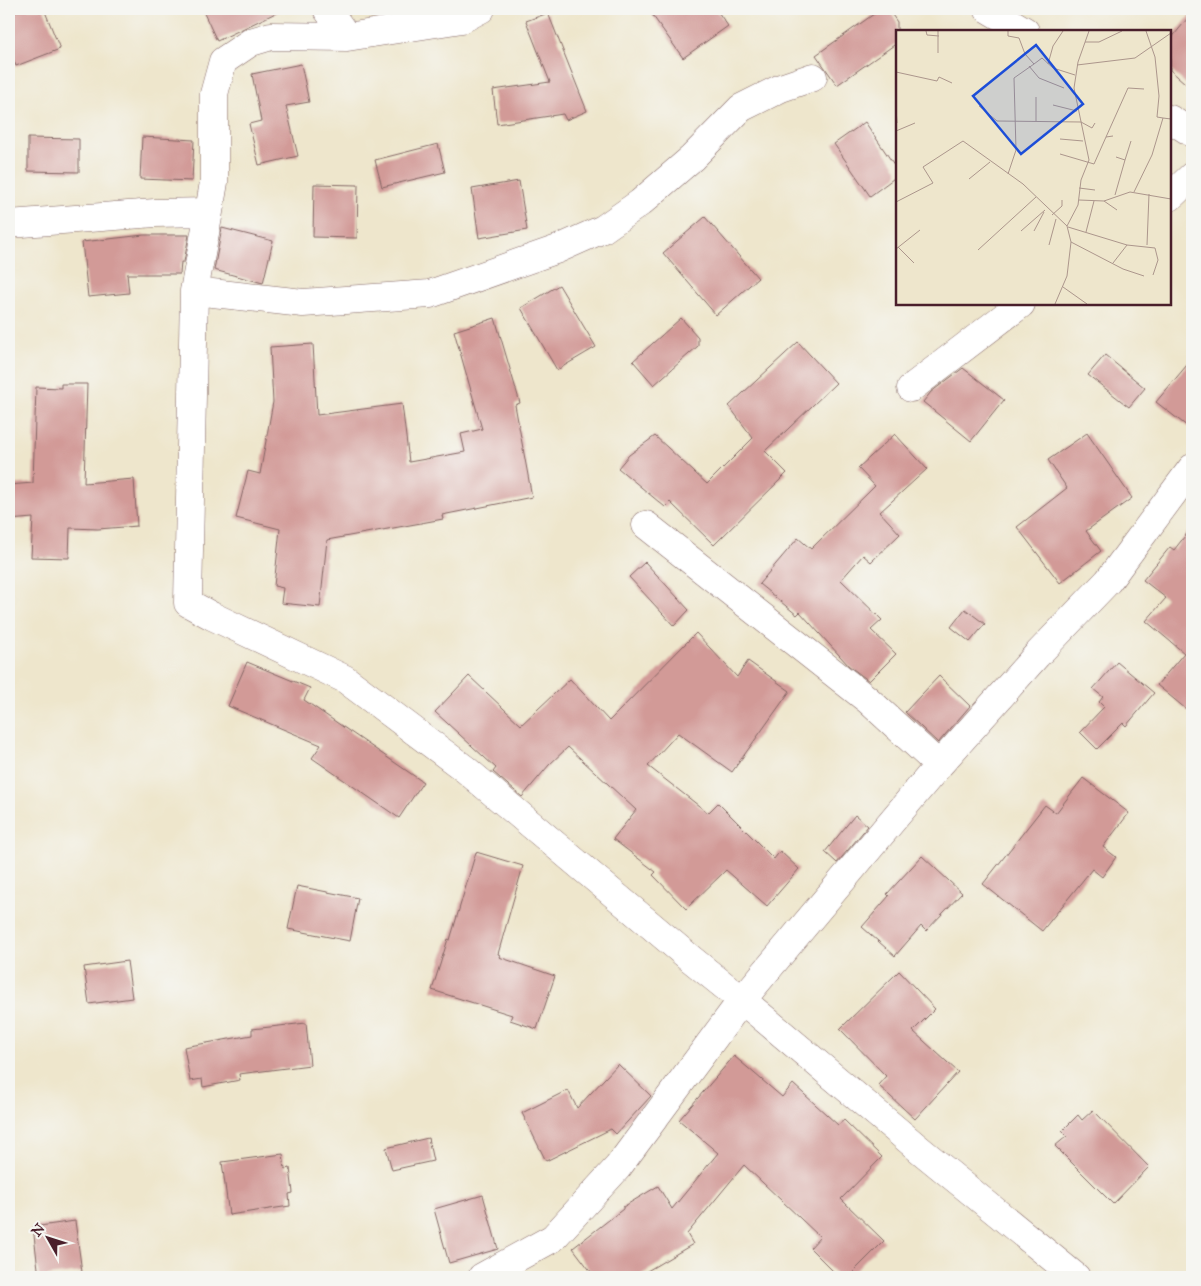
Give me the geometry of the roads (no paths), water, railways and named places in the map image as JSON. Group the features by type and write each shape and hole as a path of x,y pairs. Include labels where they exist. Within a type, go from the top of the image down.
{"street":[{"path":"327,9 347,37"},
{"path":"481,9 462,19 347,37 271,36 251,42 222,61 214,94 214,182 194,291 188,603 345,679 465,768 690,959 1076,1277"},
{"path":"988,9 1023,30"},
{"path":"194,291 303,303 430,294 558,249 603,229 648,197 692,158 741,108 781,88 813,77"},
{"path":"1171,120 1192,133"},
{"path":"1171,196 1192,176"},
{"path":"9,224 209,212"},
{"path":"911,388 1020,305"},
{"path":"482,1277 553,1238 618,1167 742,1000 939,765 1037,654 1108,580 1192,468"},
{"path":"646,525 868,700 939,765"}]}
